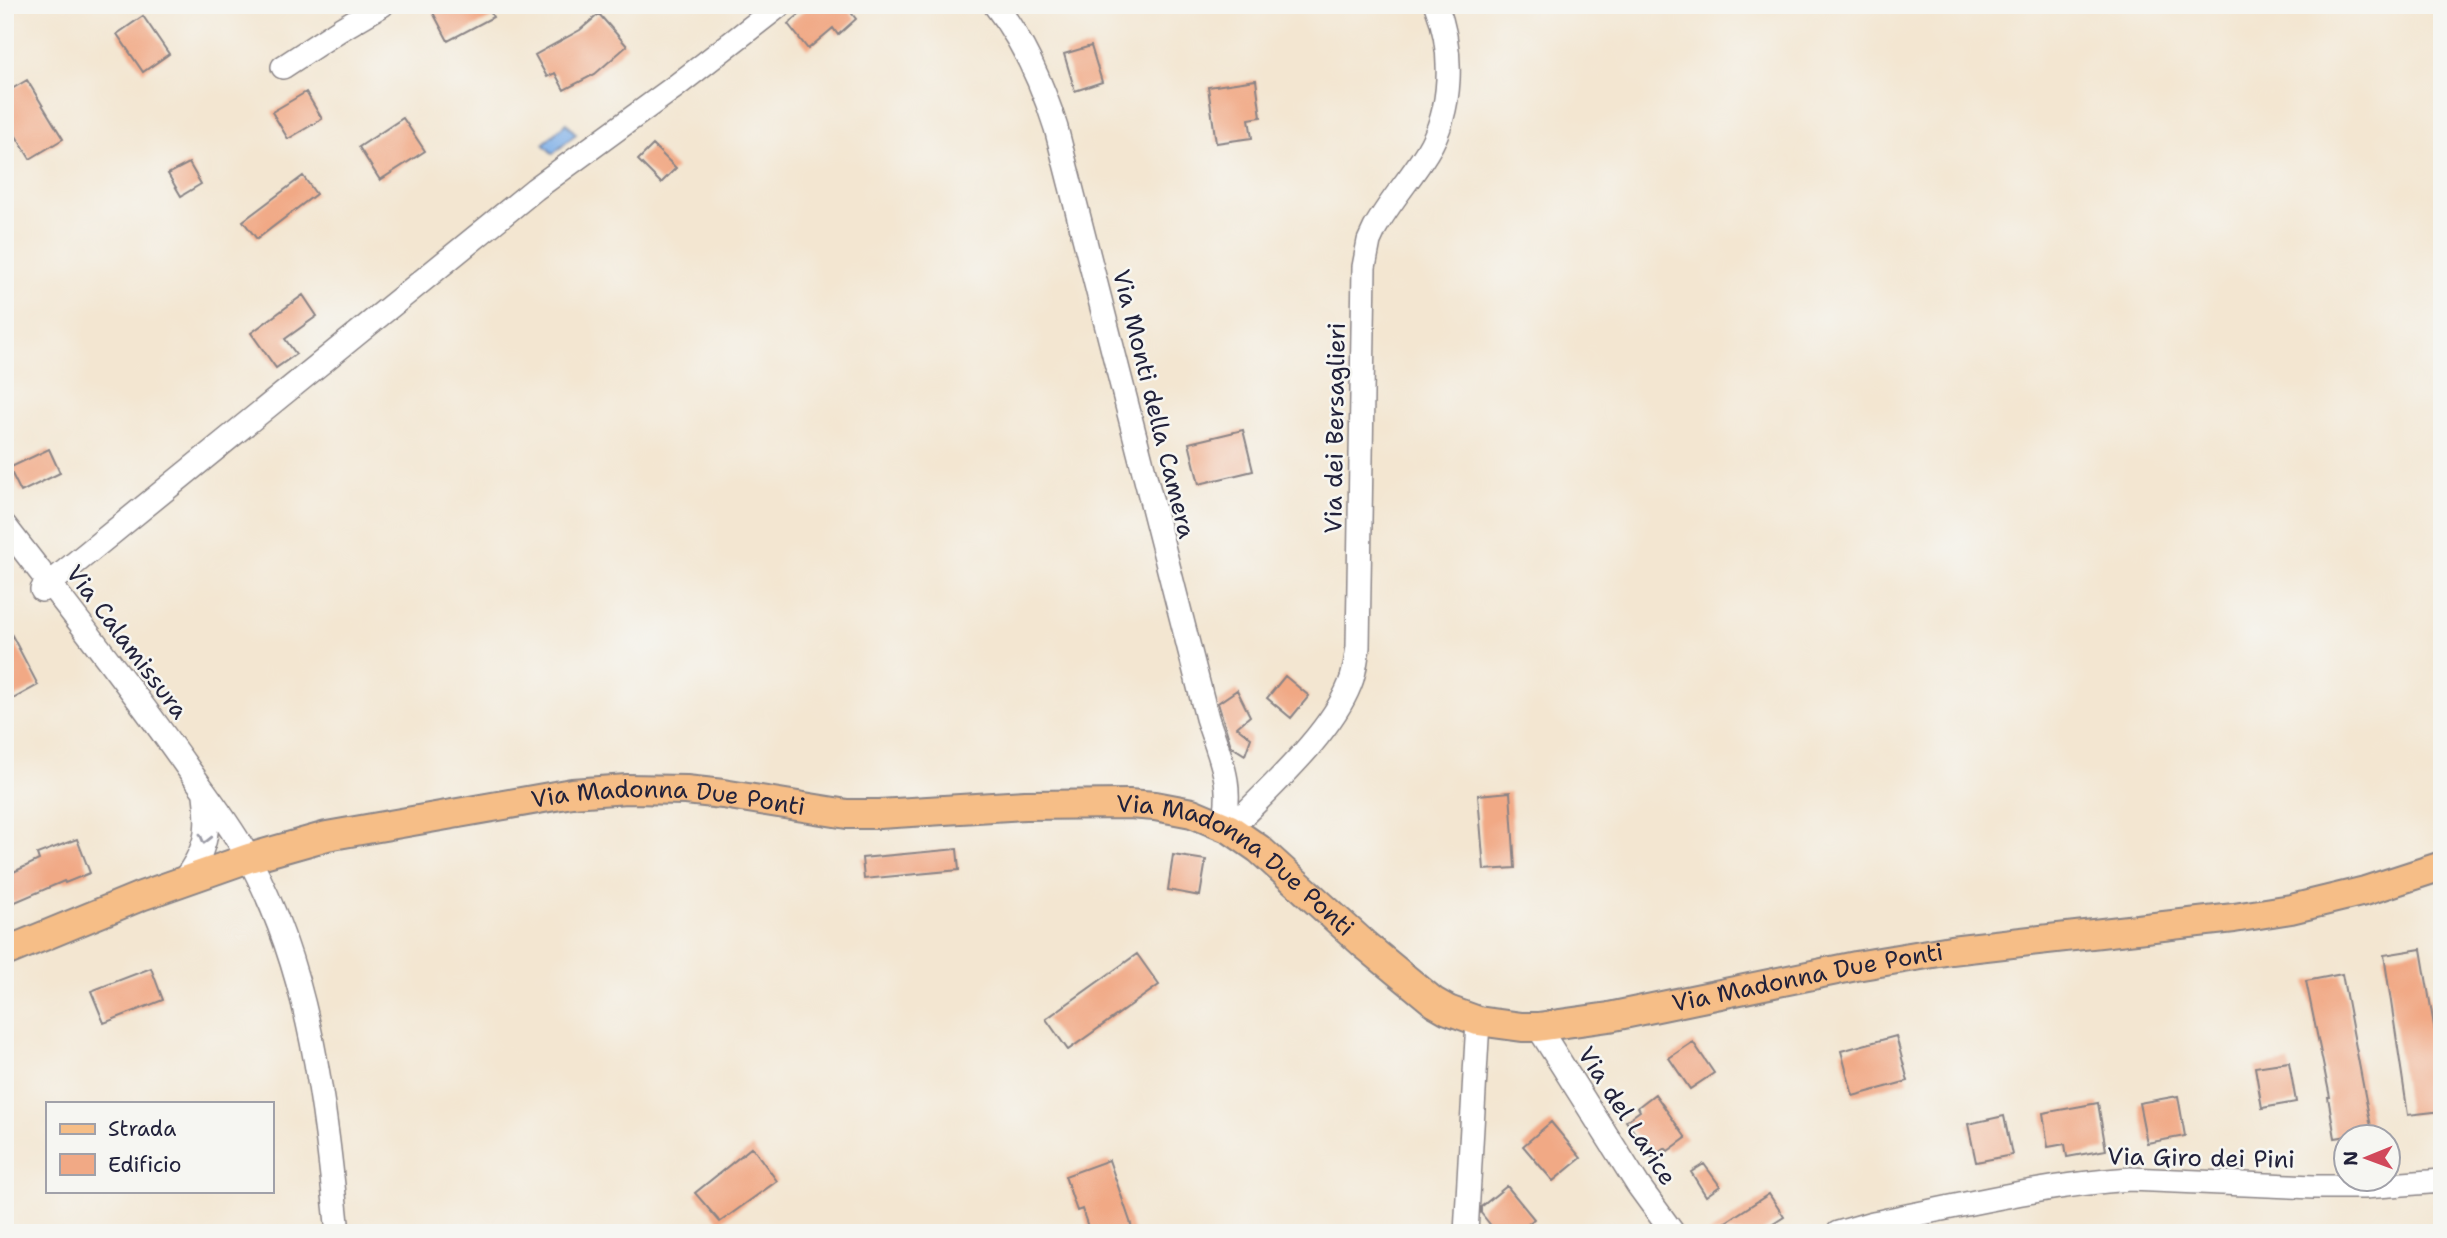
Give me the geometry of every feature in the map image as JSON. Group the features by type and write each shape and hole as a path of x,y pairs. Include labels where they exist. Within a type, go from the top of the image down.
{"main road":[{"name":"Via Madonna Due Ponti","path":"5,952 141,896 249,858 352,831 572,793 616,789 698,791 847,814 1025,805 1141,804 1192,813 1226,828 1274,862 1427,998 1448,1010 1478,1021 1506,1026 1538,1027 1633,1013 1856,966 1951,950 2234,918 2291,909 2365,891 2442,866"}],"street":[{"path":"283,67 382,5"},
{"path":"46,587 534,189 676,86 780,5"},
{"name":"Via Monti della Camera","path":"995,5 1033,66 1044,89 1056,128 1207,718 1225,775 1229,801 1226,828"},
{"name":"Via dei Bersaglieri","path":"1226,828 1328,723 1343,699 1354,672 1358,647 1364,267 1369,241 1375,228 1428,150 1442,116 1447,47 1436,5"},
{"name":"Via Calamissura","path":"5,526 46,587 164,734 249,858 280,930 302,999 326,1122 338,1233"},
{"path":"183,881 198,859 207,837 208,814 204,792"},
{"path":"1466,1233 1478,1021"},
{"name":"Via del Larice","path":"1538,1027 1638,1185 1673,1233"},
{"name":"Via Giro dei Pini","path":"1838,1233 1882,1221 2070,1185 2112,1180 2314,1187 2364,1187 2442,1181"}],"water":[{"path":"566,123 576,134 553,154 543,144"}],"building":[{"path":"429,5 487,5 493,17 448,41"},
{"path":"811,5 845,5 856,19 838,35 833,28 808,49 788,24"},
{"path":"599,14 627,46 595,74 564,90 555,73 547,77 535,55 580,30"},
{"path":"143,16 169,54 143,72 117,34"},
{"path":"1091,46 1102,82 1075,91 1064,54"},
{"path":"27,80 63,139 30,159 5,118 5,93"},
{"path":"1256,80 1261,117 1249,119 1252,138 1216,143 1208,87"},
{"path":"306,92 322,119 288,139 272,112"},
{"path":"403,118 425,151 380,180 359,147"},
{"path":"653,145 676,168 661,183 638,160"},
{"path":"189,163 201,184 181,196 168,174"},
{"path":"303,176 316,194 257,239 243,221"},
{"path":"303,295 317,316 285,339 296,354 276,368 251,333"},
{"path":"1243,430 1253,471 1199,484 1189,443"},
{"path":"49,449 60,473 21,492 9,468"},
{"path":"5,622 38,685 11,700 5,689"},
{"path":"1285,676 1309,696 1291,718 1267,698"},
{"path":"1237,690 1250,716 1237,727 1251,738 1245,755 1231,746 1218,703"},
{"path":"1510,792 1515,868 1484,870 1478,795"},
{"path":"77,839 90,873 13,903 5,885 5,876 39,860 37,854"},
{"path":"957,849 959,870 864,879 862,858"},
{"path":"1173,855 1206,860 1200,896 1168,890"},
{"path":"2421,949 2441,1067 2442,1111 2408,1115 2384,955"},
{"path":"1137,954 1159,985 1068,1050 1046,1019"},
{"path":"151,968 163,1000 104,1023 91,991"},
{"path":"2342,974 2370,1122 2332,1122 2330,1097 2306,981"},
{"path":"1896,1036 1908,1081 1853,1096 1841,1051"},
{"path":"1693,1042 1714,1073 1690,1089 1669,1058"},
{"path":"2289,1062 2296,1102 2262,1108 2255,1067"},
{"path":"1655,1094 1686,1138 1668,1151 1665,1148 1652,1157 1626,1121 1640,1111 1638,1107"},
{"path":"2178,1096 2185,1136 2147,1143 2139,1103"},
{"path":"2098,1103 2106,1150 2067,1157 2065,1144 2048,1147 2043,1113"},
{"path":"2004,1116 2012,1155 1976,1162 1968,1124"},
{"path":"1551,1122 1581,1158 1553,1181 1523,1146"},
{"path":"752,1147 777,1181 720,1222 695,1193"},
{"path":"1109,1160 1134,1233 1090,1233 1082,1209 1077,1211 1065,1176"},
{"path":"1704,1164 1720,1186 1706,1196 1691,1172"},
{"path":"1507,1186 1534,1219 1518,1233 1497,1233 1481,1213 1481,1207"},
{"path":"1769,1194 1784,1217 1759,1233 1709,1233"}]}
